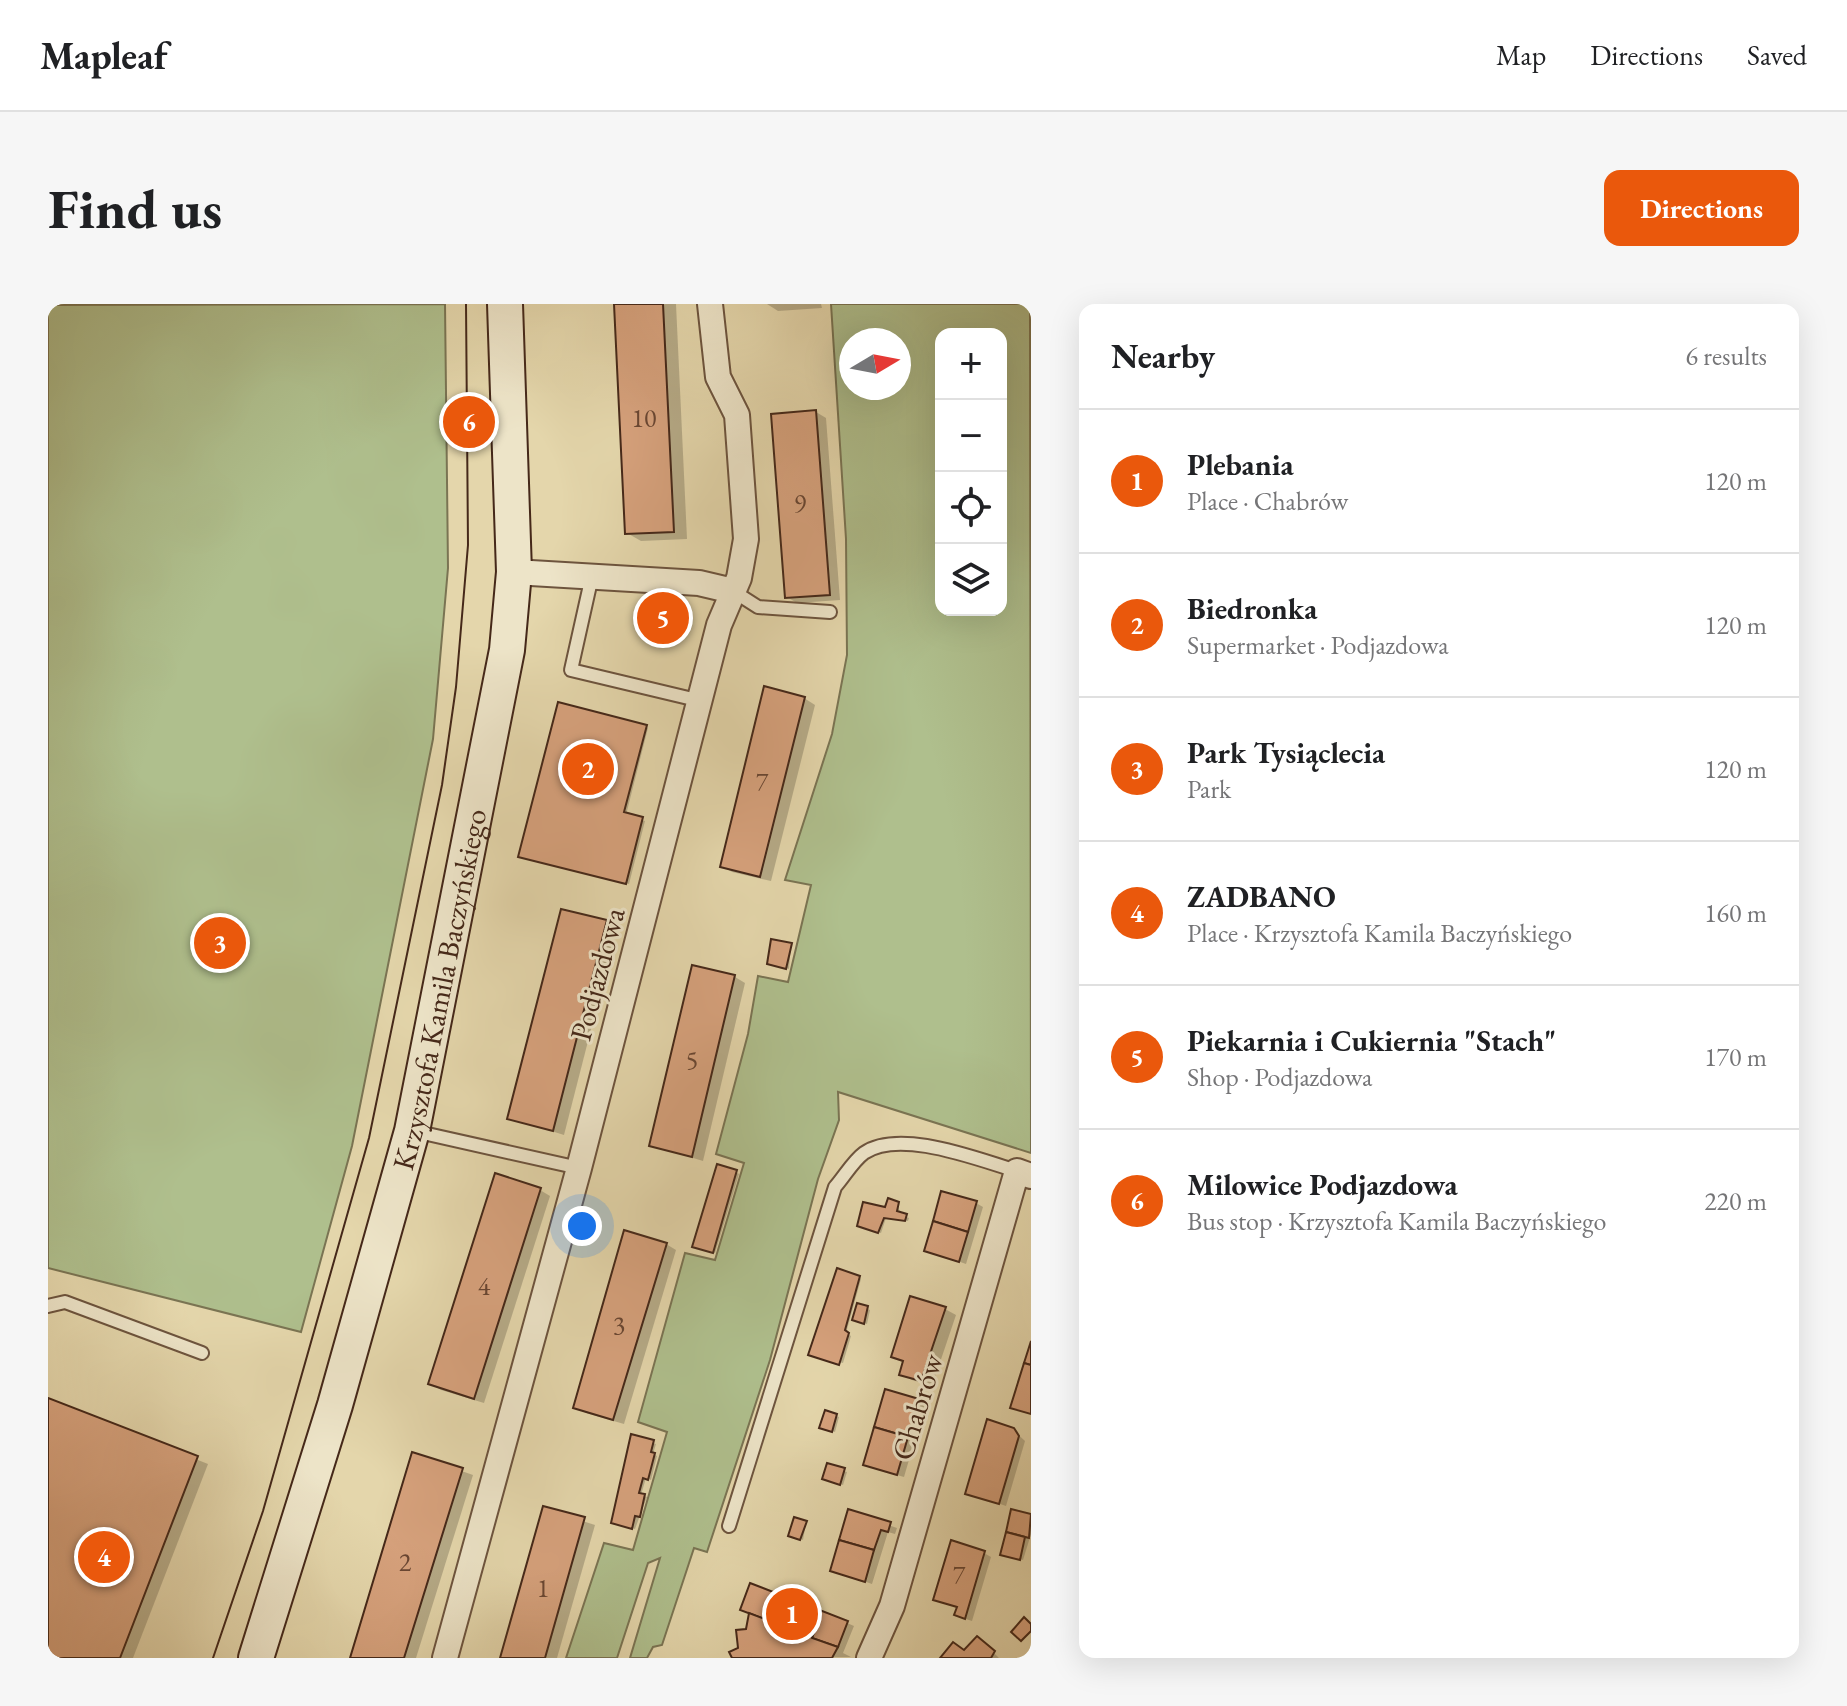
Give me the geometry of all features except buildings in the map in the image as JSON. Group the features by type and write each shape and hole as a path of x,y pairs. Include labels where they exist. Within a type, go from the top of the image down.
{"street":[{"name":"Krzysztofa Kamila Baczyńskiego","path":"256,1658 335,1405 412,1131 507,650 514,572 505,304"},
{"name":"Podjazdowa","path":"445,1658 579,1168 719,625 744,561 746,539 737,415 718,377 710,304"},
{"path":"514,572 699,583 733,591"},
{"name":"Chabrów","path":"869,1658 892,1606 1024,1173"}],"lane":[{"path":"592,576 571,670 701,701"},
{"path":"733,591 758,607 830,612"},
{"path":"412,1131 579,1168"},
{"path":"729,1526 835,1187 864,1154 888,1145 913,1144 1024,1173"},
{"path":"48,1306 65,1302 202,1353"}],"green space":[{"path":"445,304 448,568 433,739 352,1146 301,1332 48,1268 48,305"},
{"path":"831,304 1030,304 1031,1153 838,1092 839,1120 818,1179 770,1360 707,1552 694,1548 662,1645 653,1647 647,1658 630,1658 660,1558 648,1563 617,1658 566,1658 604,1543 633,1550 667,1432 638,1422 685,1253 715,1260 744,1163 716,1154 748,1034 758,976 788,982 811,885 785,880 832,734 847,655 846,539"}],"tram line":[{"path":"213,1658 263,1511 369,1138 442,785 456,687 468,545 466,304"}],"place":[{"name":"Milowice Podjazdowa","path":"469,422"},
{"name":"Piekarnia i Cukiernia \"Stach\"","path":"663,618"},
{"name":"Biedronka","path":"588,769"},
{"name":"Park Tysiąclecia","path":"220,943"},
{"name":"ZADBANO","path":"104,1557"},
{"name":"Plebania","path":"792,1614"}]}
